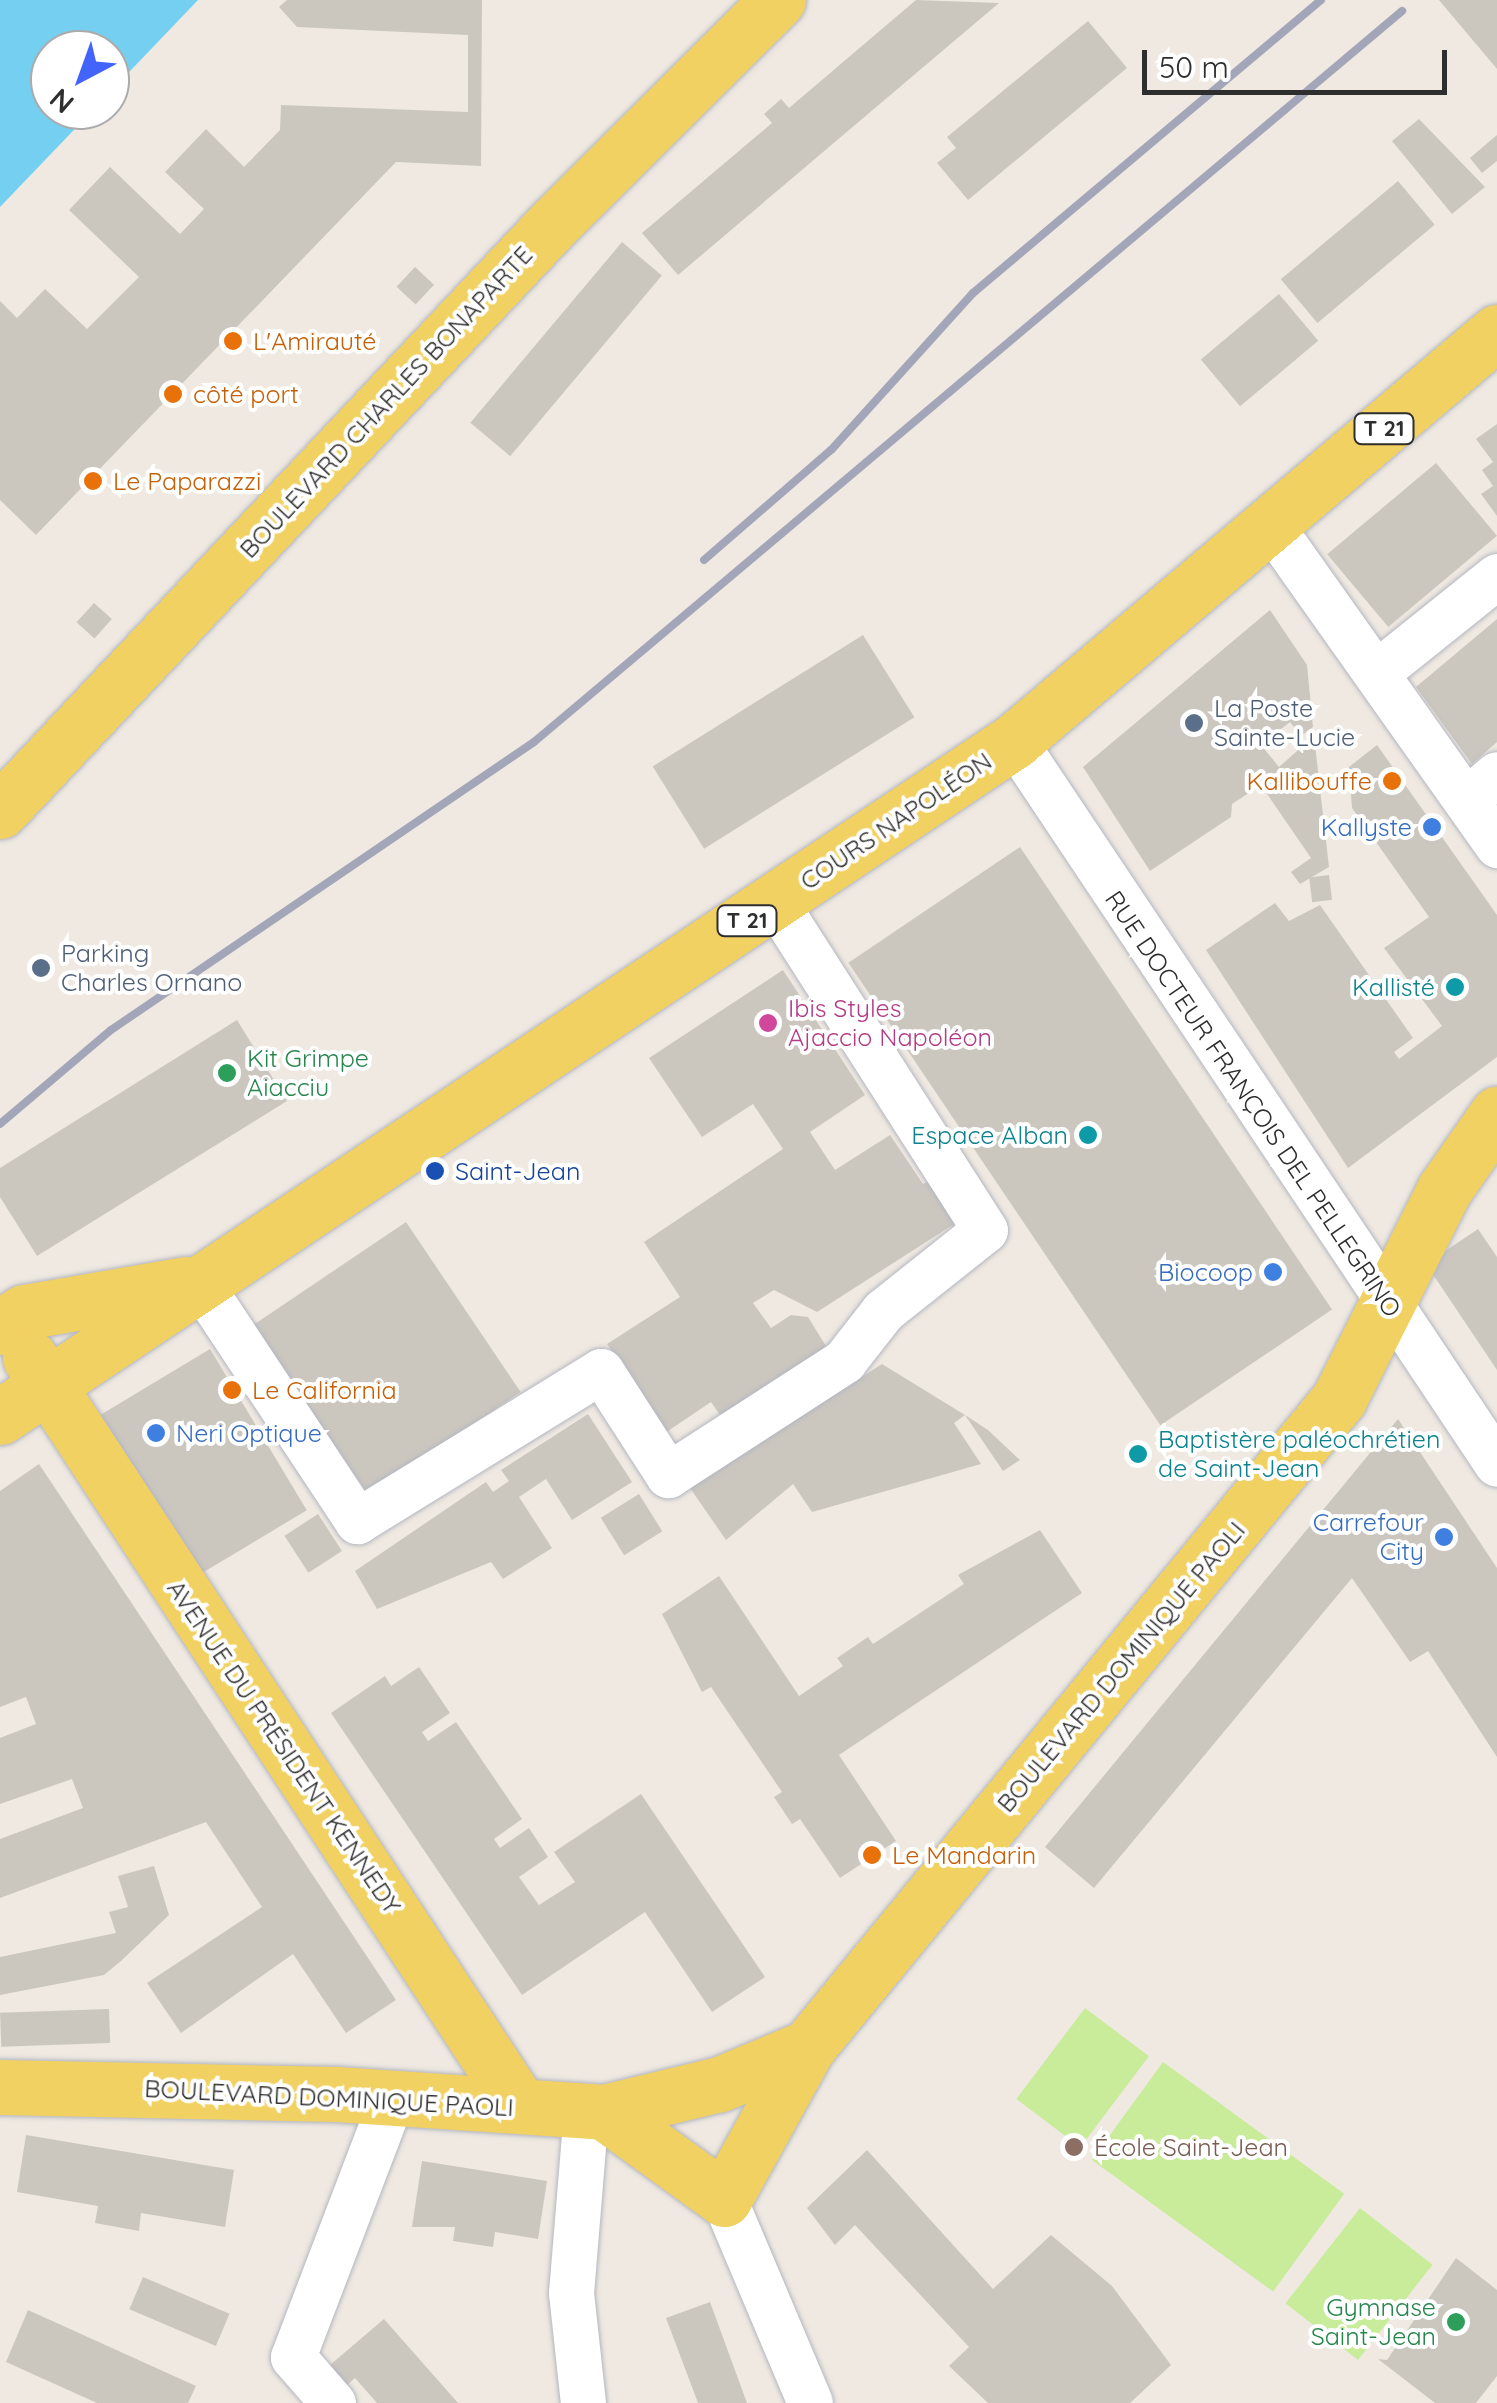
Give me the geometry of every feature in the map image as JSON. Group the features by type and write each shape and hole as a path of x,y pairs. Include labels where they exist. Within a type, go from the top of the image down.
{"main road":[{"name":"BOULEVARD CHARLES BONAPARTE","path":"0,811 552,225 778,0"},
{"name":"COURS NAPOLÉON","path":"0,1328 24,1312 199,1282 775,902 1014,741 1272,527 1497,332"},
{"name":"BOULEVARD DOMINIQUE PAOLI","path":"724,2199 808,2047 1339,1399 1388,1309 1444,1190 1497,1114"},
{"path":"22,1404 32,1354 88,1319 199,1282"},
{"name":"AVENUE DU PRÉSIDENT KENNEDY","path":"22,1404 520,2106"},
{"path":"595,2112 720,2084 808,2047"},
{"name":"BOULEVARD DOMINIQUE PAOLI","path":"0,2087 392,2098 595,2112"},
{"name":"BOULEVARD DOMINIQUE PAOLI","path":"0,2114 54,2088"},
{"path":"595,2112 724,2199"}],"street":[{"path":"1272,527 1376,673 1481,787 1497,845"},
{"path":"1376,673 1497,576"},
{"name":"RUE DOCTEUR FRANÇOIS DEL PELLEGRINO","path":"1014,741 1388,1309 1497,1464"},
{"path":"199,1282 357,1521 601,1370 668,1475 844,1361 883,1311 985,1230 775,902"},
{"path":"333,2403 292,2357 392,2098"},
{"path":"583,2403 571,2293 595,2112"},
{"path":"724,2199 810,2403"}],"green space":[{"path":"1085,2008 1149,2056 1080,2147 1016,2099"},
{"path":"1163,2062 1344,2194 1273,2292 1092,2160"},
{"path":"1360,2208 1432,2265 1358,2360 1286,2303"}],"water":[{"path":"0,0 198,0 130,71 130,30 30,30 30,130 74,130 0,207"}],"building":[{"path":"287,0 482,0 481,166 396,162 36,535 0,500 0,301 17,318 45,289 87,329 139,277 69,210 110,167 180,234 204,209 165,172 206,129 244,167 280,130 281,105 468,112 468,35 297,27 279,7"},
{"path":"916,0 999,3 678,275 642,233 772,123 764,114 781,99 789,108"},
{"path":"1439,0 1497,0 1497,69"},
{"path":"1088,21 1127,68 968,200 937,163 956,148 947,137"},
{"path":"1419,119 1485,187 1452,214 1392,141"},
{"path":"1497,135 1497,161 1482,173 1470,158"},
{"path":"1398,181 1435,225 1317,323 1281,279"},
{"path":"622,242 662,275 510,456 470,423"},
{"path":"415,267 434,285 416,304 397,287"},
{"path":"1279,294 1318,341 1240,406 1201,360"},
{"path":"1497,424 1497,516 1481,494 1493,486 1482,470 1493,462 1476,439"},
{"path":"1436,463 1497,536 1388,627 1327,554"},
{"path":"94,603 112,619 94,638 77,622"},
{"path":"1270,610 1307,665 1313,727 1301,736 1290,722 1261,745 1279,767 1314,736 1329,867 1300,884 1291,872 1311,858 1261,785 1232,804 1231,817 1150,871 1083,767"},
{"path":"1497,619 1497,742 1472,764 1416,687"},
{"path":"863,635 914,717 704,849 653,766"},
{"path":"1377,745 1497,915 1497,1057 1348,1168 1206,950 1275,903 1289,921 1320,905 1413,1038 1394,1052 1399,1059 1442,1026 1384,948 1429,917 1352,808 1349,767"},
{"name":"Espace Alban","path":"1020,847 1332,1310 1160,1425 848,963"},
{"path":"1329,875 1332,900 1312,902 1309,877"},
{"path":"783,970 865,1095 810,1132 835,1170 890,1135 923,1184 933,1178 962,1219 817,1312 774,1290 753,1303 771,1328 791,1315 808,1317 834,1359 725,1422 711,1402 665,1433 607,1344 680,1297 644,1242 783,1149 753,1104 702,1137 649,1058"},
{"path":"237,1020 287,1101 37,1256 0,1197 0,1168"},
{"path":"406,1222 521,1392 368,1495 253,1325"},
{"path":"1478,1229 1497,1257 1497,1370 1426,1264"},
{"path":"210,1349 307,1510 196,1577 99,1415"},
{"path":"882,1364 965,1415 954,1423 981,1464 812,1512 793,1484 726,1540 690,1488"},
{"path":"588,1414 632,1482 572,1520 546,1479 519,1497 552,1548 503,1579 491,1562 377,1609 355,1571 486,1482 493,1492 509,1481 501,1470"},
{"path":"965,1415 988,1430 1020,1460 1003,1471"},
{"path":"1398,1419 1497,1568 1497,1757 1428,1651 1410,1662 1352,1578 1094,1888 1045,1847"},
{"path":"39,1464 396,2000 346,2033 293,1954 181,2033 147,1983 262,1907 206,1822 0,1898 0,1839 83,1808 72,1779 0,1804 0,1738 36,1724 26,1697 0,1707 0,1491"},
{"path":"639,1494 662,1531 624,1555 601,1518"},
{"path":"318,1514 342,1551 308,1573 284,1536"},
{"path":"1040,1530 1082,1593 839,1755 896,1841 840,1878 800,1819 792,1824 774,1797 782,1792 711,1687 702,1692 662,1614 719,1576 799,1696 843,1666 837,1658 868,1637 873,1644 964,1584 958,1575"},
{"path":"419,1667 450,1713 422,1732 428,1741 456,1722 522,1819 494,1839 500,1848 529,1828 548,1857 519,1877 539,1905 575,1882 554,1852 641,1794 765,1977 712,2012 645,1912 522,1995 331,1713 385,1676 391,1686"},
{"path":"154,1866 169,1915 121,1961 104,1975 0,1995 0,1957 116,1933 109,1912 128,1907 118,1876"},
{"path":"109,2009 110,2043 1,2047 0,2013"},
{"path":"26,2135 234,2170 225,2227 141,2213 139,2231 95,2223 98,2206 17,2192"},
{"path":"867,2150 993,2289 1051,2235 1112,2286 1171,2365 1130,2403 988,2403 949,2366 969,2347 855,2225 835,2245 807,2208"},
{"path":"422,2161 547,2181 538,2239 495,2232 493,2247 453,2241 455,2227 412,2227"},
{"name":"Gymnase Saint-Jean","path":"1456,2258 1497,2290 1497,2376 1476,2403 1435,2403 1378,2359 1387,2360"},
{"path":"143,2277 230,2314 216,2346 129,2309"},
{"path":"710,2302 747,2403 698,2403 666,2318"},
{"path":"28,2310 196,2386 188,2403 97,2403 6,2362"},
{"path":"384,2319 458,2403 377,2403 355,2378 347,2385 330,2365"}],"railway":[{"path":"704,560 832,449 973,293 1321,0"},
{"path":"0,1124 111,1030 534,742 1402,11"}],"place":[{"name":"L'Amirauté","path":"233,341"},
{"name":"côté port","path":"173,394"},
{"name":"Le Paparazzi","path":"93,481"},
{"name":"La Poste Sainte-Lucie","path":"1194,723"},
{"name":"Kallibouffe","path":"1392,781"},
{"name":"Kallyste","path":"1432,827"},
{"name":"Parking Charles Ornano","path":"41,968"},
{"name":"Kallisté","path":"1455,987"},
{"name":"Ibis Styles Ajaccio Napoléon","path":"768,1023"},
{"name":"Kit Grimpe Aiacciu","path":"227,1073"},
{"name":"Espace Alban","path":"1088,1135"},
{"name":"Saint-Jean","path":"435,1171"},
{"name":"Biocoop","path":"1273,1272"},
{"name":"Le California","path":"232,1390"},
{"name":"Neri Optique","path":"156,1433"},
{"name":"Baptistère paléochrétien de Saint-Jean","path":"1138,1454"},
{"name":"Carrefour City","path":"1444,1537"},
{"name":"Le Mandarin","path":"872,1855"},
{"name":"École Saint-Jean","path":"1074,2147"},
{"name":"Gymnase Saint-Jean","path":"1456,2322"}]}
